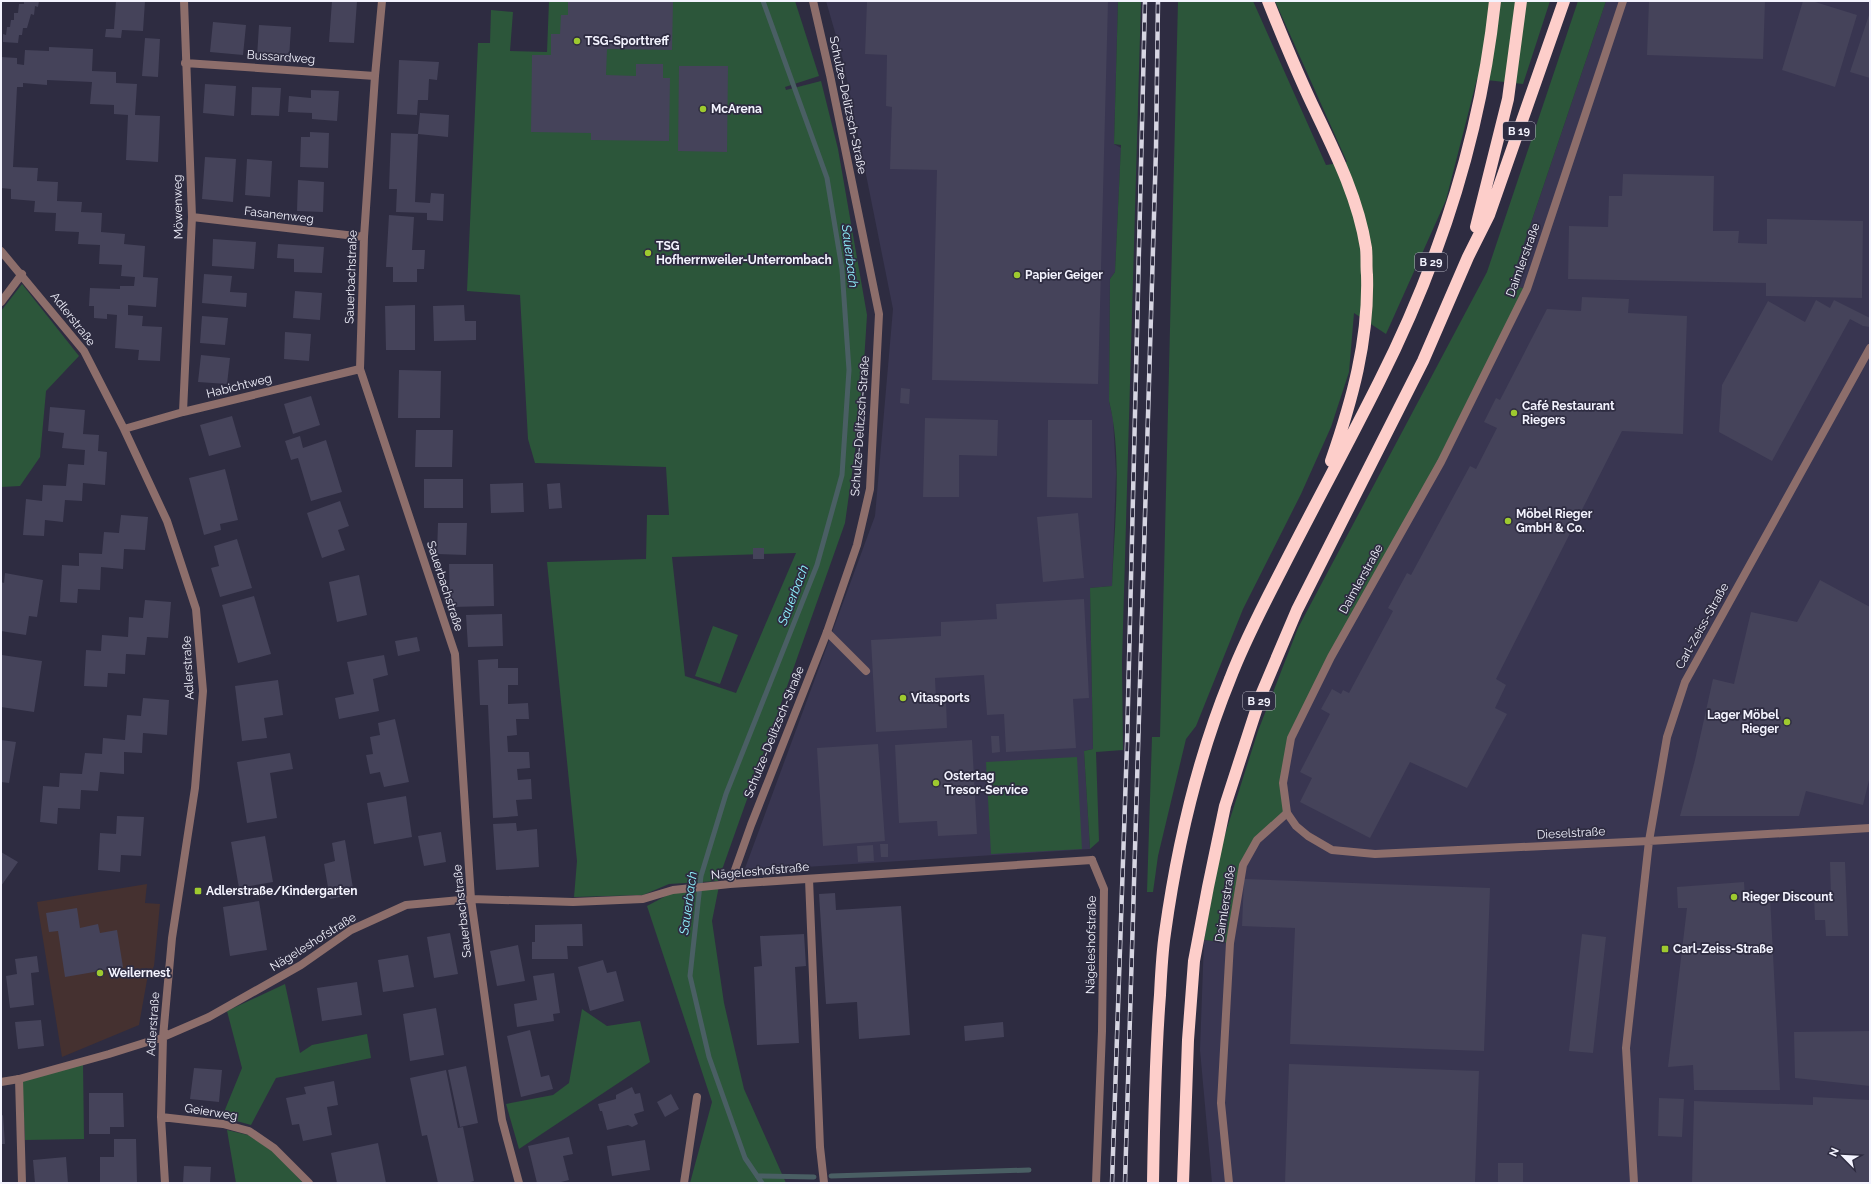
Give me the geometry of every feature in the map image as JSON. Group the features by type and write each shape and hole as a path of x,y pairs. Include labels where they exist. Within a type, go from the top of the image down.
{"highway":[{"name":"B 29","path":"1268,1 1298,73 1342,169 1357,213 1366,249 1368,305 1361,356 1350,406 1315,505"},
{"name":"B 29","path":"1153,1183 1156,1049 1164,935 1183,828 1207,739 1230,676 1259,614 1380,380 1435,253 1454,199 1472,136 1485,75 1495,1"},
{"name":"B 29","path":"1183,1183 1188,1040 1194,961 1225,806 1261,695 1297,610 1423,361 1468,257 1488,184 1508,99 1521,1"},
{"name":"B 19","path":"1468,257 1489,215 1564,1"}],"street":[{"name":"Möwenweg","path":"183,412 192,217 185,62 184,1"},
{"name":"Sauerbachstraße","path":"382,1 375,76 364,237 360,369 455,654 471,899 502,1120 519,1183"},
{"name":"Schulze-Delitzsch-Straße","path":"730,884 751,825 827,632 857,545 870,489 879,314 830,75 813,1"},
{"name":"Daimlerstraße","path":"1230,1183 1221,1103 1230,943 1242,865 1247,854 1257,840 1287,813 1283,783 1291,738 1331,657 1441,462 1527,289 1623,1"},
{"name":"Bussardweg","path":"185,62 375,76"},
{"name":"Fasanenweg","path":"192,217 364,237"},
{"name":"Adlerstraße","path":"1,251 22,274 84,350 124,429 166,521 196,609 203,691 195,788 172,938 163,1036 162,1117 165,1183"},
{"path":"1,302 22,274"},
{"name":"Carl-Zeiss-Straße","path":"1634,1183 1626,1048 1649,841 1667,737 1685,682 1870,348"},
{"name":"Habichtweg","path":"124,429 183,412 360,369"},
{"path":"827,632 866,671"},
{"name":"Dieselstraße","path":"1287,813 1296,826 1308,836 1332,850 1375,854 1649,841 1870,828"},
{"name":"Nägeleshofstraße","path":"1,1082 163,1036 209,1016 301,965 351,930 406,905 471,899 573,902 644,899 677,890 730,884 1092,860 1104,890 1102,1031 1096,1183"},
{"path":"809,879 820,1147 824,1183"},
{"path":"19,1078 22,1183"},
{"path":"684,1183 697,1098"},
{"name":"Geierweg","path":"162,1117 223,1124 249,1131 274,1148 309,1183"}],"shaded area":[{"path":"826,1 1118,1 1114,144 1121,148 1115,272 1110,279 1109,401 1113,419 1116,473 1112,586 1090,588 1093,749 1084,751 1090,849 744,871 875,516 893,309 843,60"},
{"path":"1606,1 1870,1 1870,1183 1212,1183 1200,1050 1204,940 1230,943 1243,865 1285,799 1291,738 1527,289 1510,285"},
{"name":"Weilernest","path":"147,884 145,903 160,904 154,966 147,980 139,1025 62,1057 37,902"}],"green space":[{"name":"TSG Hofherrnweiler-Unterrombach","path":"549,1 795,1 819,76 785,87 786,90 821,81 838,149 867,315 861,409 845,523 718,881 669,884 643,895 574,897 577,861 547,562 646,559 647,515 669,515 666,467 535,463 528,439 520,295 467,291 478,43 490,43 491,10 513,12 510,51 547,52","holes":["796,553 736,693 685,676 672,557"]},
{"path":"1118,1 1141,1 1122,662 1123,750 1096,752 1099,841 1090,849 1084,751 1093,749 1090,588 1112,586 1117,468 1116,445 1109,401 1110,279 1115,272 1121,145 1114,144"},
{"path":"1178,1 1253,1 1326,165 1347,162 1275,1 1550,1 1523,84 1477,79 1446,200 1386,334 1354,313 1349,372 1331,427 1301,494 1243,609 1196,726 1186,739 1158,856 1153,892 1147,892 1152,737 1160,737"},
{"path":"1578,1 1606,1 1510,285 1527,289 1441,462 1291,738 1283,783 1287,813 1247,854 1230,943 1204,940 1221,847 1258,731 1298,628 1487,272"},
{"path":"22,284 79,356 46,391 40,457 20,486 1,487 1,311"},
{"path":"713,626 738,635 720,684 695,676"},
{"path":"1077,757 1082,849 991,854 986,762"},
{"path":"719,886 712,921 724,1003 744,1089 786,1183 690,1183 712,1102 647,906 677,890"},
{"path":"285,984 300,1053 312,1045 367,1034 371,1058 276,1078 251,1125 222,1117 242,1068 227,1011"},
{"path":"582,1009 607,1026 640,1021 650,1062 519,1149 506,1104 553,1095 569,1083"},
{"path":"83,1064 84,1139 25,1140 22,1081"},
{"path":"227,1130 248,1135 273,1151 303,1183 236,1183"}],"building":[{"path":"24,1 39,1 38,7 35,6 34,15 31,14 27,28 23,28 22,35 19,35 18,43 3,42 3,34 6,35 7,27 10,27 11,20 14,20 14,13 18,13 19,4 24,4"},
{"path":"116,1 145,1 143,31 122,30 121,38 105,37 106,29 114,29"},
{"path":"332,1 357,1 354,43 329,42"},
{"path":"568,1 673,1 672,50 607,49 606,75 636,76 636,64 663,64 663,78 670,78 669,141 591,140 591,133 531,132 532,55 551,55 551,34 560,34 561,15 568,15"},
{"name":"Papier Geiger","path":"867,1 1108,1 1098,384 932,380 937,170 890,169 892,107 886,106 887,55 865,54"},
{"path":"1649,1 1765,1 1763,59 1647,55"},
{"path":"1803,1 1812,1 1857,15 1835,87 1782,70"},
{"path":"1870,12 1870,78 1850,72"},
{"path":"213,22 246,25 243,55 210,52"},
{"path":"259,25 291,27 289,59 257,57"},
{"path":"145,38 160,39 158,77 142,76"},
{"path":"49,47 93,49 92,71 116,72 116,83 137,84 135,115 160,116 158,162 126,160 128,115 114,114 114,105 90,104 92,82 47,80 47,85 23,83 23,87 17,87 13,167 38,168 37,181 58,182 57,201 82,202 81,212 102,213 101,232 125,234 124,244 145,246 143,277 158,278 156,307 128,305 128,315 143,316 142,326 162,327 160,361 138,360 139,350 115,348 117,315 107,314 107,319 94,318 94,306 89,306 90,288 120,289 120,286 134,286 135,277 121,276 122,265 99,264 100,245 78,244 79,232 55,231 56,213 34,212 35,201 11,199 11,189 1,188 1,57 17,58 17,64 24,65 25,50 49,51"},
{"path":"399,60 439,62 437,80 429,79 428,100 418,100 417,115 397,114"},
{"name":"McArena","path":"679,66 728,66 727,152 678,151"},
{"path":"205,84 236,86 234,116 203,113"},
{"path":"252,87 281,88 279,116 251,115"},
{"path":"311,90 339,91 337,121 312,119 312,113 288,112 289,96 311,98"},
{"path":"420,113 449,115 448,137 418,134"},
{"path":"310,132 329,133 328,168 300,167 301,137 310,137"},
{"path":"391,133 418,134 415,202 430,203 431,193 444,194 443,221 427,220 427,213 396,212 397,189 389,189"},
{"path":"205,157 236,159 233,202 202,199"},
{"path":"247,159 272,161 270,197 245,195"},
{"path":"1623,174 1714,176 1713,231 1739,231 1738,243 1767,244 1767,219 1863,221 1862,298 1766,296 1766,283 1568,279 1569,226 1608,227 1609,196 1622,196"},
{"path":"298,180 324,182 323,212 297,211"},
{"path":"389,215 414,217 412,250 425,250 424,269 417,269 417,282 393,282 393,267 386,267"},
{"path":"213,239 256,242 254,269 212,266"},
{"path":"278,244 324,247 322,273 294,272 294,259 277,258"},
{"path":"204,274 232,276 230,292 247,293 246,307 202,303"},
{"path":"295,291 322,293 320,320 293,318"},
{"name":"Möbel Rieger GmbH & Co.","path":"1582,297 1629,299 1628,313 1687,316 1683,434 1622,431 1496,679 1506,685 1495,708 1507,714 1467,788 1410,762 1370,838 1300,802 1312,778 1300,772 1330,714 1321,709 1332,689 1341,694 1343,690 1349,693 1393,611 1388,608 1407,573 1411,575 1470,466 1476,469 1497,428 1484,422 1496,398 1500,400 1547,309 1581,311"},
{"path":"1816,300 1830,308 1834,300 1870,318 1870,327 1863,326 1850,319 1772,461 1719,432 1722,385 1768,301 1805,322"},
{"path":"415,305 415,350 386,350 385,306"},
{"path":"464,305 465,321 476,321 476,340 434,341 433,306"},
{"path":"202,316 228,318 225,345 200,343"},
{"path":"285,332 311,334 309,361 284,359"},
{"path":"201,355 230,358 227,384 198,382"},
{"path":"399,370 441,371 440,418 398,418"},
{"path":"901,388 910,389 909,404 900,403"},
{"path":"311,396 320,425 293,434 284,404"},
{"path":"50,407 85,410 83,434 99,435 98,451 107,452 105,485 83,483 82,501 65,500 63,522 45,520 44,536 23,535 26,499 42,501 43,485 66,486 68,464 84,465 85,450 62,448 64,433 48,431"},
{"path":"232,416 241,447 209,456 200,425"},
{"path":"925,418 998,420 997,456 959,455 959,497 923,497"},
{"path":"1048,420 1092,420 1092,498 1047,497"},
{"path":"416,430 453,430 452,467 415,467"},
{"path":"300,436 303,448 326,440 342,492 311,501 298,458 291,460 285,441"},
{"path":"225,469 238,520 220,524 221,530 204,535 189,478"},
{"path":"424,479 463,479 463,508 424,508"},
{"path":"523,483 524,512 491,513 490,484"},
{"path":"560,483 562,508 549,509 547,484"},
{"path":"340,501 349,526 338,530 345,550 322,558 307,513"},
{"path":"1078,513 1084,578 1043,582 1037,517"},
{"path":"121,515 148,517 145,550 124,549 123,569 101,567 100,590 78,589 77,603 60,602 62,565 79,566 79,553 102,554 104,532 119,533"},
{"path":"438,523 467,523 466,555 437,554"},
{"path":"237,539 252,588 220,597 211,568 219,566 214,546"},
{"path":"753,548 764,548 764,559 753,559"},
{"path":"449,564 493,564 494,606 450,607"},
{"path":"5,573 43,580 37,617 29,616 26,635 1,631 1,582 4,583"},
{"path":"359,575 367,615 337,622 329,582"},
{"name":"Lager Möbel Rieger","path":"1820,580 1870,607 1870,776 1863,805 1806,791 1799,816 1680,816 1695,760 1713,679 1734,684 1751,612 1797,622"},
{"path":"254,596 271,654 238,663 222,605"},
{"path":"1084,599 1089,698 1073,699 1076,748 1006,752 1004,714 987,715 984,675 935,678 936,700 946,700 947,728 876,732 871,640 941,636 941,622 997,619 996,604"},
{"path":"145,600 171,602 168,638 147,637 145,655 126,654 125,674 108,673 107,687 84,686 86,650 101,651 102,635 128,637 129,617 143,618"},
{"path":"502,614 503,646 468,647 466,615"},
{"path":"417,637 420,651 398,656 395,641"},
{"path":"2,655 42,661 34,712 1,707"},
{"path":"384,655 388,675 373,679 379,711 339,719 335,698 354,694 347,662"},
{"path":"498,659 498,668 518,668 518,685 508,685 508,704 528,703 529,719 516,719 517,735 507,736 508,752 529,752 530,768 517,769 518,780 531,779 532,799 516,800 518,816 493,818 488,705 480,705 478,660"},
{"path":"278,680 283,715 264,718 267,738 242,741 235,686"},
{"path":"143,698 169,700 167,735 143,733 142,753 124,752 124,774 100,772 98,791 81,790 80,809 58,808 57,824 40,822 43,786 59,787 60,773 82,774 85,753 102,754 103,738 125,740 127,715 141,716"},
{"path":"395,719 409,782 384,787 380,772 370,774 366,755 373,754 370,737 380,735 378,723"},
{"path":"991,736 999,736 1000,752 992,753"},
{"path":"1,740 16,742 9,783 1,782"},
{"name":"Ostertag Tresor-Service","path":"972,740 977,834 938,836 937,821 899,823 895,745"},
{"path":"878,744 885,841 823,846 817,748"},
{"path":"290,753 293,769 270,773 277,818 247,823 237,762"},
{"path":"406,796 412,837 374,844 367,803"},
{"path":"117,816 144,817 141,856 121,855 120,872 98,870 100,833 116,834"},
{"path":"516,823 517,831 537,829 539,867 496,870 493,824"},
{"path":"441,832 446,862 424,866 418,836"},
{"path":"265,836 273,882 239,888 231,842"},
{"path":"345,840 354,894 330,899 324,864 335,861 332,843"},
{"path":"880,844 888,844 888,857 881,857"},
{"path":"873,845 874,861 858,862 857,846"},
{"path":"1,852 18,862 1,886"},
{"path":"1830,862 1845,862 1848,936 1826,936 1825,920 1815,920 1814,897 1831,896"},
{"path":"1244,879 1490,888 1484,1051 1290,1044 1295,928 1242,926"},
{"path":"1744,882 1745,898 1770,896 1780,1090 1694,1090 1693,1065 1668,1067 1687,908 1678,908 1677,887"},
{"path":"835,893 836,910 901,906 910,1035 859,1039 857,1002 826,1004 819,894"},
{"path":"259,901 267,950 230,956 223,907"},
{"path":"77,908 80,928 98,924 100,933 117,930 123,967 65,977 58,931 49,932 46,913"},
{"path":"582,924 583,946 567,946 568,959 532,959 532,942 535,942 535,925"},
{"path":"450,933 458,974 434,978 427,937"},
{"path":"804,934 806,966 795,967 799,1043 757,1045 754,967 762,966 760,936"},
{"path":"1582,934 1606,937 1593,1053 1569,1051"},
{"path":"518,945 525,981 497,986 490,951"},
{"path":"408,955 414,987 383,992 378,960"},
{"path":"37,956 39,972 31,973 34,1005 10,1008 6,976 17,974 15,959"},
{"path":"603,960 607,973 616,971 624,1001 590,1011 578,967"},
{"path":"554,973 560,1013 553,1014 554,1021 517,1027 514,1004 537,1000 533,976"},
{"path":"357,982 362,1015 322,1021 317,988"},
{"path":"436,1008 444,1055 410,1061 403,1014"},
{"path":"41,1020 44,1046 18,1049 15,1022"},
{"path":"1003,1022 1004,1037 965,1041 964,1026"},
{"path":"530,1030 541,1077 549,1075 553,1089 521,1097 507,1036"},
{"path":"1870,1031 1870,1086 1795,1078 1794,1032"},
{"path":"1289,1064 1479,1071 1475,1183 1285,1183"},
{"path":"466,1066 478,1123 460,1127 448,1070"},
{"path":"194,1068 222,1070 219,1102 190,1099"},
{"path":"446,1070 458,1128 463,1127 474,1181 467,1183 438,1183 427,1135 422,1136 410,1078"},
{"path":"334,1081 338,1105 327,1107 332,1135 303,1141 299,1124 292,1125 286,1098 306,1094 304,1087"},
{"path":"632,1087 635,1094 640,1093 644,1111 634,1114 638,1124 632,1127 628,1125 607,1130 602,1111 600,1111 598,1104 616,1099 616,1095"},
{"path":"89,1093 123,1093 124,1127 110,1127 110,1134 89,1134"},
{"path":"671,1094 679,1109 665,1117 657,1102"},
{"path":"1813,1097 1870,1100 1870,1183 1692,1183 1694,1101 1813,1105"},
{"path":"1659,1098 1684,1099 1682,1137 1658,1136"},
{"path":"3,1115 5,1144 1,1144 1,1116"},
{"path":"569,1137 573,1154 563,1156 569,1180 557,1183 537,1183 528,1146"},
{"path":"114,1139 136,1139 137,1183 100,1183 100,1157 114,1157"},
{"path":"645,1140 650,1170 612,1176 607,1146"},
{"path":"378,1143 386,1183 337,1183 331,1153"},
{"path":"66,1157 68,1183 35,1183 33,1160"},
{"path":"1498,1163 1523,1163 1523,1183 1498,1183"},
{"path":"184,1166 211,1167 210,1183 183,1183"}],"waterway":[{"name":"Sauerbach","path":"762,1183 745,1158 709,1057 690,976 701,876 726,794 817,565 842,475 849,370 842,269 827,178 763,1"},
{"path":"831,1176 1029,1170"},
{"path":"757,1176 814,1177"}],"railway":[{"path":"1112,1183 1127,744 1145,1"},
{"path":"1125,1183 1156,149 1158,1"}],"place":[{"name":"TSG-Sporttreff","path":"577,41"},
{"name":"McArena","path":"703,109"},
{"name":"TSG Hofherrnweiler-Unterrombach","path":"648,253"},
{"name":"Papier Geiger","path":"1017,275"},
{"name":"Café Restaurant Riegers","path":"1514,413"},
{"name":"Möbel Rieger GmbH & Co.","path":"1508,521"},
{"name":"Vitasports","path":"903,698"},
{"name":"Lager Möbel Rieger","path":"1787,722"},
{"name":"Ostertag Tresor-Service","path":"936,783"},
{"name":"Adlerstraße/Kindergarten","path":"198,891"},
{"name":"Rieger Discount","path":"1734,897"},
{"name":"Carl-Zeiss-Straße","path":"1665,949"},
{"name":"Weilernest","path":"100,973"}]}
